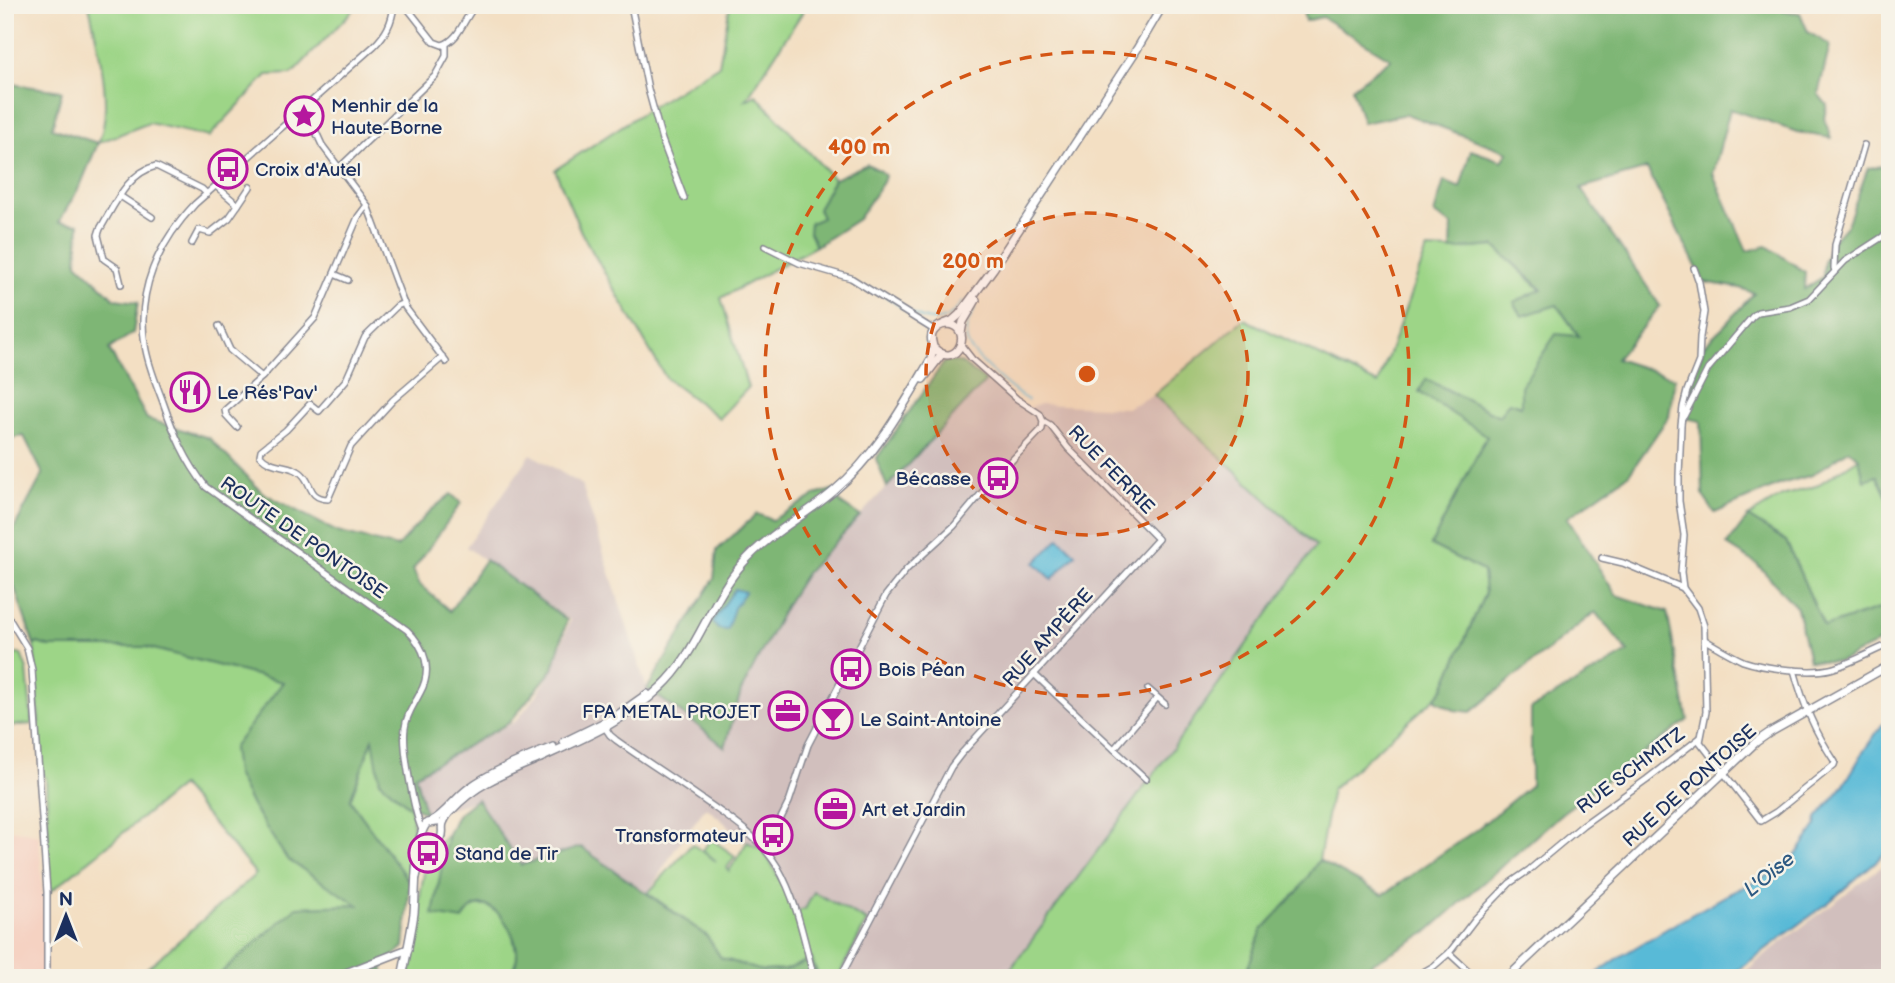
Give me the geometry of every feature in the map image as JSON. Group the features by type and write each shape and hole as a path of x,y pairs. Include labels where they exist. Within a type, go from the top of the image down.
{"main road":[{"path":"993,269 958,315 934,330 931,339 934,348 942,354 947,355 958,348 966,316 993,269 1163,5"},
{"path":"944,324 954,326 961,335"},
{"path":"902,408 934,348"},
{"path":"416,877 423,855 433,842 442,836 444,821 451,810 480,786 604,725 662,683 683,659 723,590 742,564 767,541 849,478 868,457 942,354"},
{"name":"RUE DE PONTOISE","path":"1507,978 1755,742 1890,664"},
{"path":"402,978 414,911 417,855 424,825 440,816 459,795 485,777 604,725"},
{"path":"431,822 442,827"},
{"path":"422,832 425,839 433,842"},
{"path":"333,978 408,949"}],"street":[{"name":"ROUTE DE PONTOISE","path":"394,5 392,19 383,37 187,212 159,252 143,303 143,329 153,377 175,436 185,457 206,488 407,630 420,645 426,659 427,674 423,688 407,718 404,738 422,832"},
{"path":"409,6 435,43 446,44 453,39 476,5"},
{"path":"631,5 653,108 684,198"},
{"path":"339,168 435,76 446,56 446,44"},
{"path":"308,105 317,135 368,205 404,303 445,360 393,400 351,446 328,499 314,495 298,470 270,464 261,457 260,452 310,404 319,411 346,380 365,337 397,306 404,303"},
{"path":"1835,271 1835,245 1864,145"},
{"path":"121,284 117,268 104,259 98,236 131,179 156,166 202,189 206,194"},
{"path":"216,186 238,205"},
{"path":"192,243 199,230 210,233 232,216 250,187"},
{"path":"120,196 152,216"},
{"path":"237,427 225,410 262,377 312,322 358,217 368,205"},
{"path":"1681,422 1708,369 1752,317 1763,310 1800,304 1853,255 1890,232"},
{"path":"765,246 799,263 851,278 934,330"},
{"path":"1694,268 1704,312 1699,361 1686,391 1681,422 1679,501 1684,535 1681,572 1683,588 1703,617 1706,712 1700,738 1702,746 1761,821 1776,812 1835,762 1819,738 1807,712 1794,670"},
{"path":"334,274 348,280"},
{"path":"219,326 230,350 262,377"},
{"name":"RUE FERRIE","path":"958,348 1017,399 1042,416 1043,421 1050,425 1068,448 1158,539"},
{"path":"758,841 780,820 789,802 808,745 886,595 907,569 954,526 990,483 1039,434 1043,421"},
{"name":"RUE AMPÈRE","path":"840,978 951,767 1158,539"},
{"path":"1602,558 1623,563 1683,588"},
{"path":"5,612 27,648 32,670 47,892 47,978"},
{"path":"1705,640 1743,660 1794,670 1828,669 1890,644"},
{"path":"1034,674 1146,779"},
{"path":"1148,689 1165,704"},
{"path":"1114,749 1157,698"},
{"path":"604,725 611,737 728,816 758,841 785,880 797,911 814,978"},
{"name":"RUE SCHMITZ","path":"1413,978 1434,966 1449,953 1503,889 1700,738"},
{"path":"416,808 419,814 431,822"},
{"path":"1449,953 1476,978"}],"shaded area":[{"path":"986,381 1026,409 1041,404 1126,408 1154,395 1316,546 1183,734 1004,978 817,978 797,911 763,849 747,842 706,807 675,849 648,893 581,847 521,865 477,800 426,815 415,775 516,721 553,669 570,620 466,547 531,454 582,485 647,689 726,746 741,691 787,603 806,573"},
{"path":"5,828 39,835 46,978 5,978"},
{"path":"1890,860 1890,978 1738,978 1757,961"}],"green space":[{"path":"89,5 358,5 292,74 267,75 209,137 149,123 98,143 103,129 105,94"},
{"path":"730,5 807,5 746,100 756,95 834,179 818,209 823,218 809,232 816,246 721,298 748,388 719,418 666,378 581,232 555,170 719,65"},
{"path":"1302,5 1779,5 1783,11 1800,13 1808,32 1830,45 1818,94 1827,105 1824,118 1831,138 1797,132 1730,109 1713,174 1747,251 1767,246 1805,272 1804,289 1823,277 1824,262 1831,243 1847,225 1868,168 1884,166 1890,147 1890,503 1877,476 1864,480 1859,458 1849,450 1812,475 1781,484 1715,513 1703,496 1701,421 1685,418 1704,345 1754,293 1704,282 1647,169 1581,188 1660,306 1616,359 1675,378 1669,416 1629,474 1567,518 1616,595 1667,612 1688,720 1562,813 1426,933 1346,978 1239,978 1248,967 1262,930 1299,890 1319,860 1383,895 1477,829 1531,785 1531,709 1628,652 1595,612 1471,712 1454,710 1434,699 1444,688 1485,593 1483,571 1431,545 1487,436 1419,392 1426,379 1499,416 1509,402 1521,406 1521,386 1556,334 1579,336 1557,305 1522,316 1514,302 1542,289 1494,246 1451,250 1452,225 1434,214 1444,181 1460,188 1471,150 1502,161 1508,152 1406,114 1363,123 1352,88 1391,59 1322,17 1305,21"},
{"path":"5,83 62,91 52,128 98,143 81,184 59,222 79,224 77,263 115,299 138,302 133,333 109,349 147,419 209,438 263,493 337,532 397,547 430,511 451,494 461,503 413,570 420,585 450,611 485,560 567,620 553,669 509,723 415,775 426,815 419,809 410,807 380,781 373,739 350,800 410,883 404,947 383,965 383,978 215,978 297,907 358,905 287,859 252,806 236,774 233,748 283,682 146,647 34,645 5,559 5,545 43,474 24,436 5,439"},
{"path":"867,164 881,171 885,176 883,182 858,219 816,246 809,232 810,223 822,218 818,209 834,179"},
{"path":"1494,246 1557,305 1579,337 1521,406 1499,416 1427,379 1419,392 1487,436 1431,545 1483,571 1485,593 1444,688 1332,789 1319,860 1299,890 1262,930 1248,967 1239,978 1004,978 1183,734 1316,546 1154,395 1244,319 1378,384 1427,249"},
{"path":"945,361 960,362 986,381 887,487 876,459"},
{"path":"1859,458 1864,480 1877,475 1890,503 1888,606 1824,627 1786,541 1748,517 1782,496 1816,486"},
{"path":"833,490 841,503 860,516 806,573 787,603 741,691 725,747 647,689 714,579 717,550 757,514 772,520 818,494"},
{"path":"1748,517 1786,541 1824,627 1888,606 1890,579 1890,637 1839,662 1809,660 1797,608 1757,564 1727,545"},
{"path":"38,643 50,647 146,647 284,682 233,748 287,859 360,906 297,907 215,978 161,978 146,969 256,874 181,786 50,892 46,778 42,773 34,645"},
{"path":"21,654 27,670 32,724 5,726 5,655"},
{"path":"374,737 380,781 410,807 413,817 410,883 350,800"},
{"path":"477,799 521,865 581,847 707,936 721,958 762,971 786,970 812,959 817,978 510,978 517,959 516,946 506,923 498,913 480,905 471,909 463,920 433,915 448,834 457,815"},
{"path":"448,834 433,914 467,912 474,906 488,906 502,915 513,936 517,957 510,978 409,978 422,913 418,908 427,855"},
{"path":"711,839 735,856 727,868 729,871 747,842 763,849 797,911 805,909 814,892 867,921 838,977 820,978 811,959 786,970 761,971 721,958 707,936 648,893 692,844 716,861 703,850"}],"water":[{"path":"1059,538 1076,554 1052,579 1035,563"},
{"path":"735,589 745,592 734,608 727,630 718,629 713,623 715,618"},
{"path":"1890,719 1890,849 1828,903 1727,978 1590,978 1673,925 1775,872 1796,855 1816,826 1817,818 1844,785 1882,725"}],"waterway":[{"path":"879,291 904,309 933,320 952,314 963,301"},
{"path":"975,309 967,328 966,337 970,347 994,373 1028,400"}],"place":[{"name":"Menhir de la Haute-Borne","path":"304,116"},
{"name":"Croix d'Autel","path":"228,169"},
{"name":"Le Rés'Pav'","path":"190,392"},
{"name":"Bécasse","path":"998,478"},
{"name":"Bois Péan","path":"851,669"},
{"name":"FPA METAL PROJET","path":"788,711"},
{"name":"Le Saint-Antoine","path":"833,719"},
{"name":"Art et Jardin","path":"835,809"},
{"name":"Transformateur","path":"773,835"},
{"name":"Stand de Tir","path":"428,853"}],"water label":[{"name":"L'Oise","path":"1769,874"}]}
